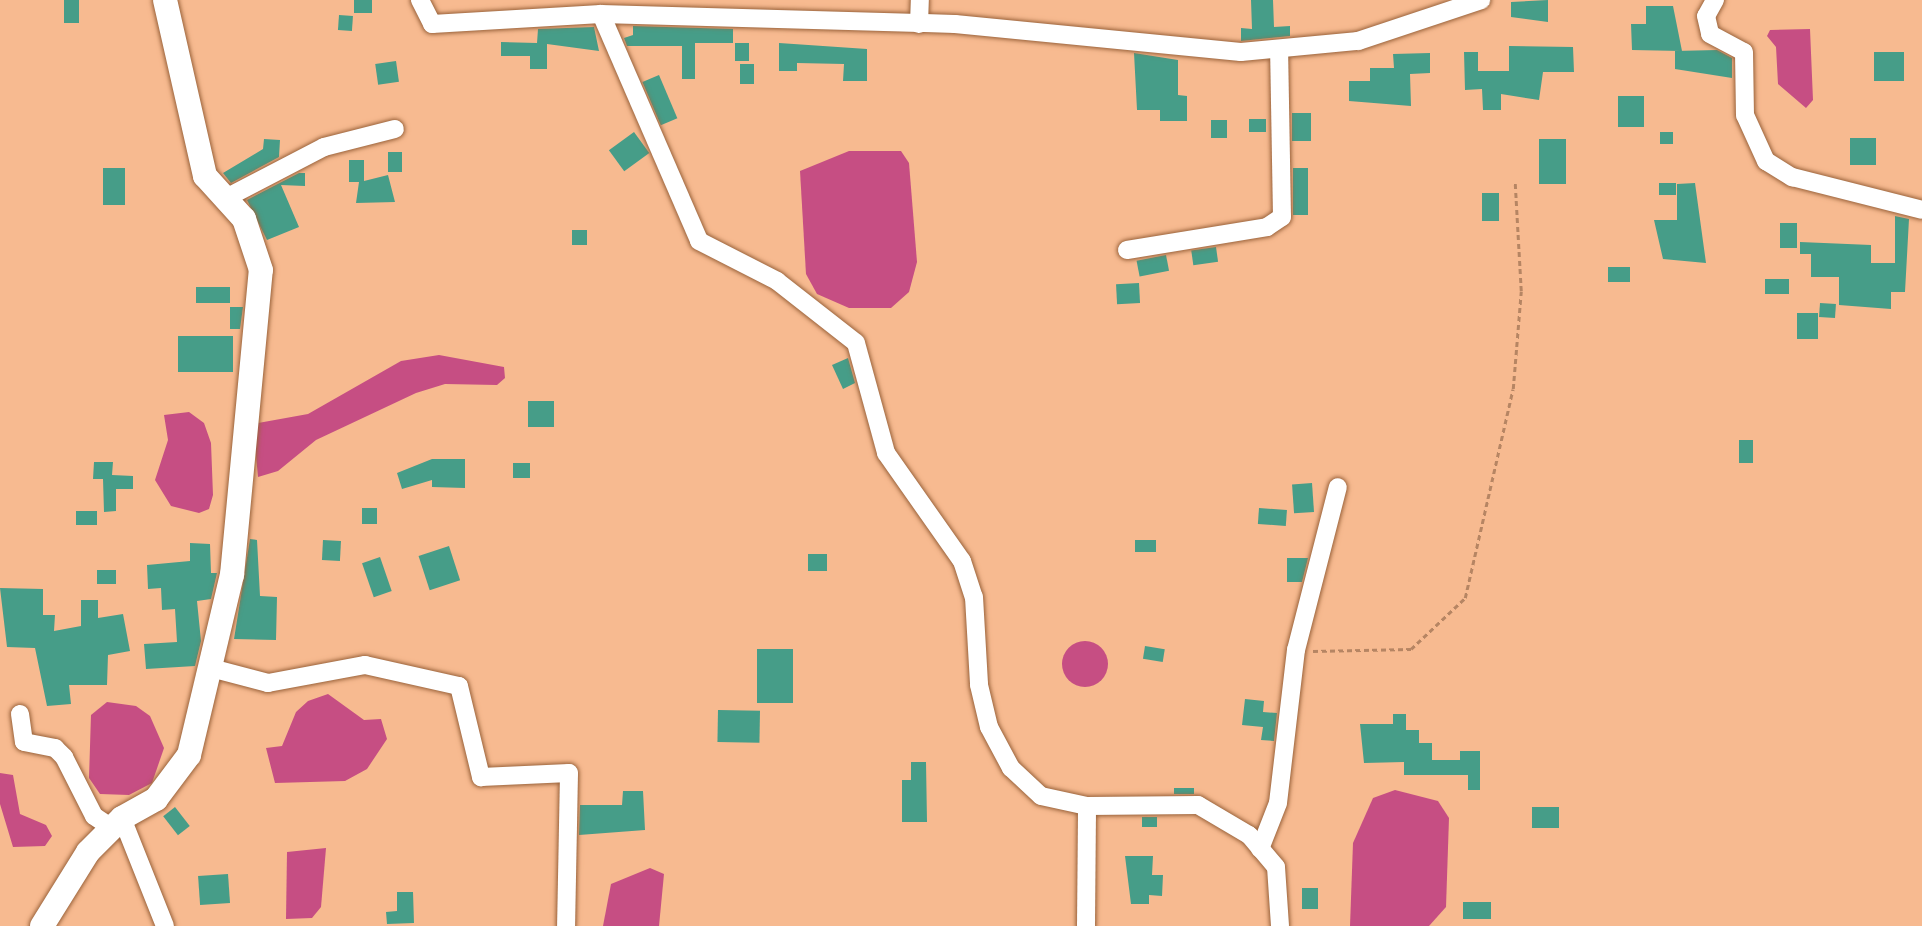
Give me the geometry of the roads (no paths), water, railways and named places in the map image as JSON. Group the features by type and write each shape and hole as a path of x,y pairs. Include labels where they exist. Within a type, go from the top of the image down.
{"main road":[{"path":"42,926 88,852 117,823 156,799 189,755 232,575 261,270 244,219 201,163 166,0"}],"street":[{"path":"420,0 432,24 531,9 601,14 919,24 1241,52 1358,41 1481,0"},
{"path":"919,24 920,0"},
{"path":"1715,0 1706,16 1710,34 1744,52 1745,116 1766,161 1792,177 1922,209"},
{"path":"601,14 699,241 777,281 856,343 886,453 934,512 962,561 974,597 979,685 989,727 1011,768 1041,796 1087,806 1198,805 1261,849 1276,867 1280,926"},
{"path":"1127,250 1267,227 1282,217 1279,49"},
{"path":"226,198 324,147 395,129"},
{"path":"1261,849 1278,803 1296,650 1338,487"},
{"path":"211,668 268,683 365,665 458,685 481,777 569,773 566,926"},
{"path":"20,714 24,742 55,748 64,757 94,816 117,823 166,926"},
{"path":"1086,926 1087,806"}]}
